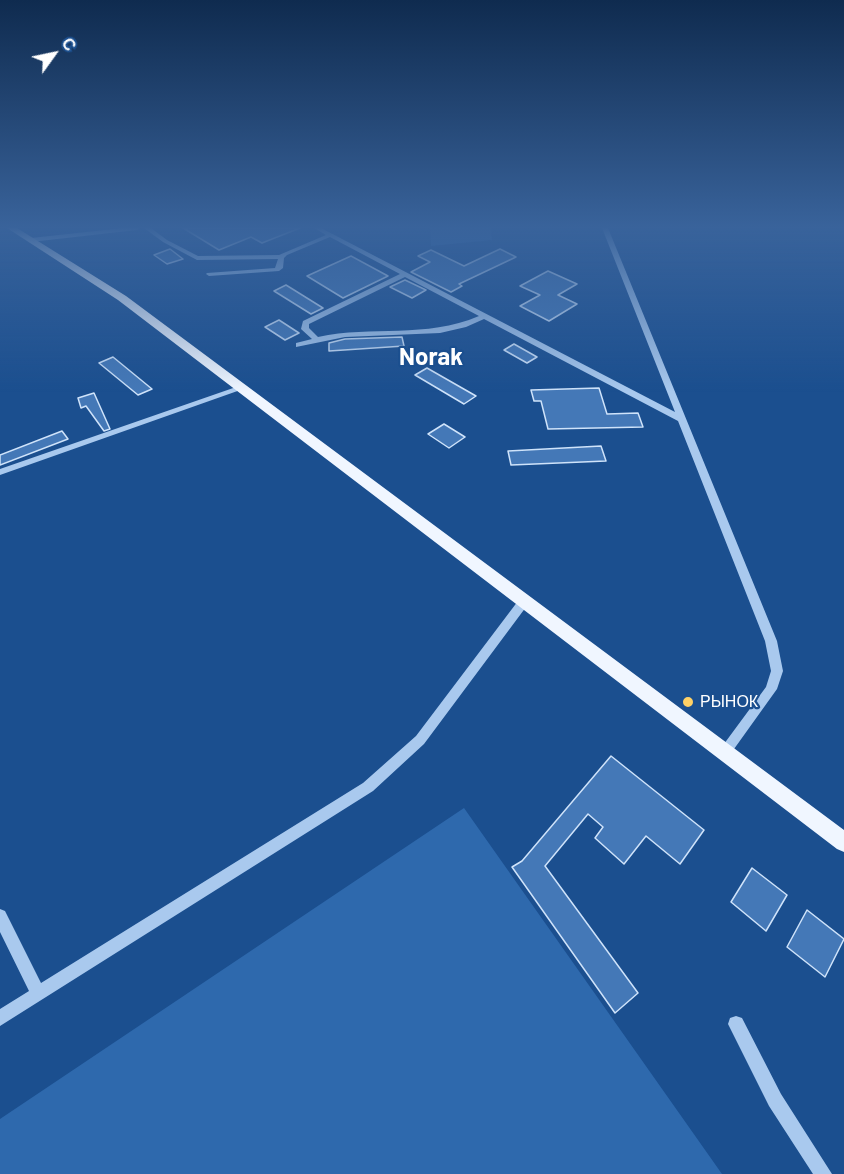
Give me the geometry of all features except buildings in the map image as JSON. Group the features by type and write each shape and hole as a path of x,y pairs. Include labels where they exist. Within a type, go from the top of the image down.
{"main road":[{"path":"98,283 243,388 844,842"}],"street":[{"path":"315,338 305,329 306,323 387,283"},
{"path":"422,283 681,419"},
{"path":"627,283 771,642 777,671 771,689 725,752"},
{"path":"298,345 315,338 443,330 460,327 484,316"},
{"path":"0,472 243,388"},
{"path":"0,1018 368,787 420,740 525,600"},
{"path":"0,916 38,993"},
{"path":"736,1024 775,1100 823,1174"}],"shaded area":[{"path":"464,808 722,1174 0,1174 0,1119"}],"place":[{"name":"РЫНОК","path":"688,702"}],"district":[{"name":"Norak","path":"431,357"}]}
